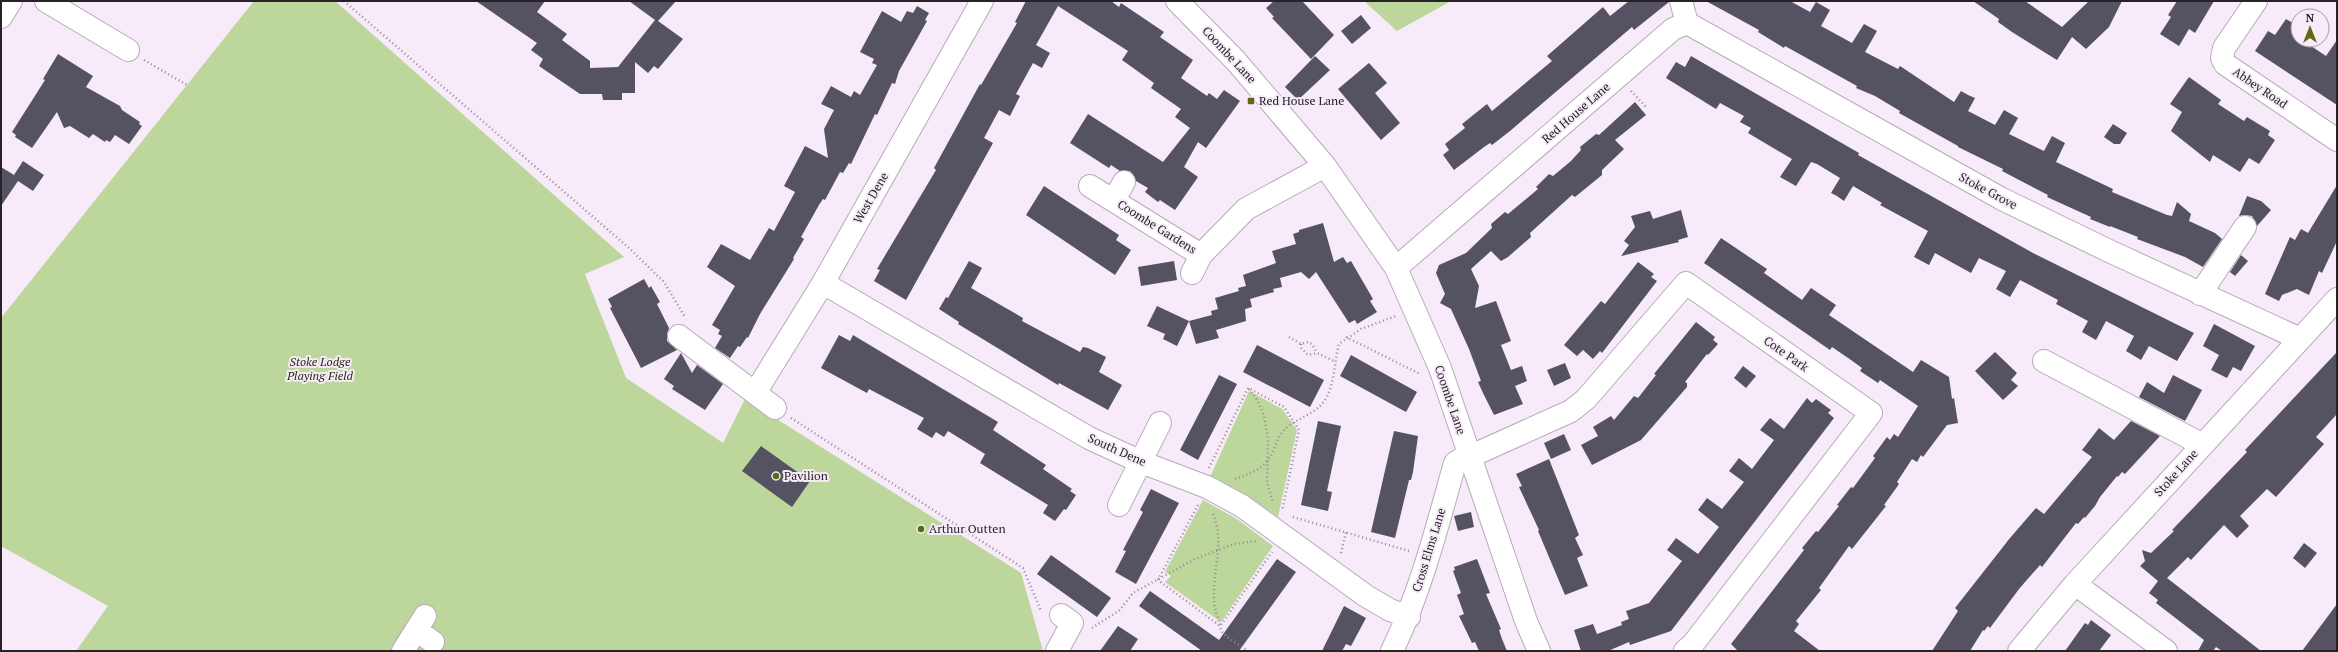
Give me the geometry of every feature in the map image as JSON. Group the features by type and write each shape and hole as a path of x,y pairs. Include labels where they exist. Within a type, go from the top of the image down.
{"street":[{"path":"1,17 11,1"},
{"path":"46,1 128,50"},
{"name":"West Dene","path":"755,393 823,283 982,1"},
{"name":"Coombe Lane","path":"1177,1 1236,61 1325,166 1396,268 1447,388 1526,621 1539,651"},
{"path":"1681,1 1687,23"},
{"name":"Abbey Road","path":"2256,1 2224,48 2222,58 2225,64 2337,140"},
{"name":"Red House Lane","path":"1396,268 1673,29 1687,23"},
{"name":"Stoke Grove","path":"1687,23 2002,199 2200,294 2300,339"},
{"name":"Coombe Gardens","path":"1090,186 1114,200 1196,264 1246,209 1325,166"},
{"name":"Coombe Gardens","path":"1114,200 1124,182"},
{"path":"2200,294 2245,227"},
{"name":"South Dene","path":"823,283 1089,438 1242,506 1281,527 1366,596 1390,610 1409,617"},
{"name":"Cote Park","path":"1470,455 1576,407 1598,386 1686,283 1871,414 1693,644 1685,651"},
{"name":"Stoke Lane","path":"2019,651 2075,584 2337,299"},
{"path":"684,330 755,393 775,408"},
{"path":"2044,361 2203,445"},
{"path":"1119,505 1160,423"},
{"name":"Cross Elms Lane","path":"1392,651 1409,617 1429,557 1455,463 1470,455"},
{"path":"2075,584 2166,651"},
{"path":"1052,616 1072,623 1057,651"},
{"path":"403,651 425,629"}],"path":[{"path":"344,1 629,248 664,282 684,330"},
{"path":"128,50 187,85"},
{"path":"1204,489 1251,474 1267,461 1275,443 1284,430 1295,421 1316,410 1324,400 1332,385 1334,361 1339,344 1346,337 1413,308"},
{"path":"1289,337 1301,344 1301,348 1308,355 1317,353"},
{"path":"1346,337 1447,388"},
{"path":"1301,344 1308,342 1312,344 1317,353 1334,361"},
{"path":"1220,626 1281,527 1299,430 1295,421 1284,407 1248,388"},
{"path":"1248,388 1256,398 1264,415 1268,439 1267,482 1281,527"},
{"path":"1158,580 1204,489 1248,388"},
{"path":"775,408 1024,568 1052,616"},
{"path":"1204,489 1218,524 1219,549 1213,578 1214,610 1222,633 1248,651"},
{"path":"1281,527 1429,557"},
{"path":"1086,632 1120,610 1133,593 1195,559 1219,549 1246,541 1258,541"},
{"path":"1158,580 1220,626"}],"green space":[{"name":"Stoke Lodge Playing Field","path":"254,1 335,1 624,257 585,274 626,378 723,443 745,399 1021,573 1043,651 76,651 108,606 1,546 1,318"},
{"path":"1364,1 1451,1 1397,31"},
{"path":"1249,391 1282,409 1297,430 1278,517 1257,502 1210,477"},
{"path":"1203,500 1237,519 1273,546 1221,622 1165,582 1171,576 1165,572"}],"building":[{"path":"476,1 545,1 537,12 567,34 562,40 590,61 590,68 618,67 655,20 629,1 676,1 658,21 683,39 658,69 654,66 648,73 635,62 635,93 622,93 622,100 603,100 602,94 580,94 539,66 543,59 531,50 537,43"},
{"path":"1026,1 1111,1 1119,7 1121,3 1164,32 1160,37 1193,60 1181,78 1207,96 1209,93 1217,99 1224,90 1240,101 1206,148 1198,142 1184,167 1198,177 1175,210 1160,200 1158,202 1145,192 1148,188 1136,181 1130,171 1120,171 1111,165 1109,168 1070,143 1088,114 1163,162 1190,128 1175,117 1181,109 1151,88 1154,83 1122,60 1128,51 1058,6 1036,45 1050,53 1042,68 1033,63 1016,94 1020,96 1010,116 999,110 984,138 993,143 906,300 874,281 880,270 877,269 936,170 934,168 980,84 981,85 1017,23 1015,22"},
{"path":"1274,1 1303,2 1334,35 1311,59 1272,18 1274,17 1266,8"},
{"path":"1629,1 1669,2 1634,30 1632,27 1510,131 1492,145 1490,143 1484,147 1454,170 1443,155 1449,150 1445,144 1465,128 1462,124 1487,104 1492,111 1552,61 1547,56 1603,7 1610,16"},
{"path":"1706,1 1790,1 1810,12 1816,2 1830,10 1821,26 1852,43 1864,24 1877,31 1865,52 1898,69 1900,66 1954,102 1961,91 1975,98 1968,111 1995,125 2004,110 2018,118 2009,134 2044,151 2052,136 2065,143 2056,162 2113,189 2112,192 2167,215 2172,216 2177,202 2191,214 2189,221 2215,233 2222,239 2203,267 2185,257 2137,239 2138,237 2090,219 2091,217 2047,197 2048,195 2002,171 2003,169 1958,147 1899,113 1900,111 1875,96 1856,88 1857,86 1785,46 1784,48 1758,32 1759,30"},
{"path":"1973,1 2025,1 2062,27 2089,1 2122,1 2109,27 2086,49 2072,37 2057,60 2012,32 1998,22 1999,19"},
{"path":"2177,1 2214,1 2195,33 2189,29 2179,46 2160,34 2171,17 2168,15"},
{"path":"917,6 929,13 925,20 927,21 899,71 895,84 892,83 851,164 849,163 843,173 840,172 825,200 823,199 819,205 801,237 804,239 793,258 794,259 760,314 748,338 747,337 740,347 738,346 730,358 715,348 722,336 718,334 720,330 712,325 735,286 707,267 721,244 750,260 769,228 774,231 795,192 784,186 805,146 828,158 824,129 834,110 821,104 831,86 851,97 854,91 860,95 877,65 872,63 874,59 860,52 882,11 901,22 907,11 913,13"},
{"path":"1361,15 1371,28 1352,44 1341,31"},
{"path":"2286,19 2290,21 2290,48 2314,48 2326,56 2337,40 2337,105 2255,51 2268,31 2275,35"},
{"path":"58,54 93,76 86,87 120,106 122,110 140,122 139,124 142,126 129,144 115,135 110,142 106,140 105,142 93,134 89,138 70,126 64,128 57,112 32,148 15,137 16,135 12,132 45,80 43,79"},
{"path":"1315,56 1330,70 1298,100 1285,87"},
{"path":"1691,56 1859,153 1858,155 2033,253 2194,333 2177,361 2149,346 2141,360 2126,351 2134,336 2106,321 2096,340 2082,332 2088,321 2056,304 2058,300 2020,280 2010,297 1996,289 2006,271 1979,258 1971,273 1935,253 1929,265 1914,257 1928,231 1880,205 1882,203 1853,186 1844,201 1831,193 1840,178 1817,164 1811,162 1796,186 1780,177 1792,159 1748,133 1751,128 1740,122 1744,116 1720,103 1716,109 1666,78 1676,62 1685,67"},
{"path":"1369,63 1387,83 1375,93 1400,123 1381,140 1338,89"},
{"path":"2189,77 2221,100 2218,104 2244,121 2247,117 2270,131 2268,135 2275,140 2259,164 2249,158 2240,172 2213,155 2210,162 2171,131 2182,112 2170,104"},
{"path":"1635,102 1646,115 1615,140 1624,149 1602,170 1602,175 1575,197 1572,195 1530,233 1531,237 1508,257 1501,261 1491,251 1471,269 1479,286 1475,308 1496,301 1511,341 1501,345 1511,370 1522,366 1527,381 1515,386 1523,404 1494,415 1478,382 1481,381 1469,349 1451,309 1440,303 1445,294 1436,273 1439,265 1466,253 1492,228 1491,224 1505,212 1508,214 1538,189 1536,187 1549,174 1553,176 1571,161 1581,150 1580,147 1596,134 1599,135"},
{"path":"2113,124 2127,133 2120,144 2114,144 2104,137"},
{"path":"23,161 44,175 33,191 18,181 1,206 1,167 14,175"},
{"path":"2337,185 2337,241 2322,273 2319,271 2309,295 2297,289 2282,295 2279,301 2265,294 2290,237 2295,240 2301,229 2308,233"},
{"path":"1044,186 1119,235 1116,240 1131,250 1115,275 1026,215"},
{"path":"2247,196 2261,201 2271,210 2257,226 2252,216 2239,216"},
{"path":"1681,210 1688,237 1678,240 1679,242 1621,256 1629,245 1624,241 1635,227 1631,216 1650,211 1653,219"},
{"path":"1323,223 1334,262 1343,257 1347,263 1351,261 1373,299 1370,301 1377,312 1357,324 1355,320 1349,323 1316,272 1309,279 1301,272 1280,278 1282,287 1273,289 1274,292 1250,299 1252,307 1245,309 1246,321 1216,330 1219,338 1196,344 1189,321 1212,315 1211,311 1218,309 1215,298 1239,291 1238,288 1246,286 1243,275 1276,263 1272,251 1296,244 1293,234 1299,232 1299,230"},
{"path":"1721,238 1767,269 1764,273 1802,300 1811,288 1836,305 1829,315 1913,372 1921,360 1949,377 1952,399 1954,398 1958,423 1947,425 1923,457 1921,455 1917,462 1912,459 1897,482 1899,484 1884,505 1886,506 1852,549 1849,546 1819,588 1821,590 1796,621 1799,624 1794,631 1820,651 1738,651 1731,644 1804,550 1802,548 1816,531 1818,532 1839,506 1837,505 1851,487 1853,488 1875,458 1873,456 1887,437 1890,440 1894,434 1898,437 1918,406 1880,380 1878,383 1860,371 1862,368 1851,360 1832,347 1830,350 1704,263"},
{"path":"2241,255 2248,261 2235,276 2230,272"},
{"path":"969,261 982,268 971,288 1023,318 1022,321 1080,352 1083,347 1106,357 1099,372 1122,385 1108,410 1059,383 1058,385 958,324 959,322 939,309 946,297 948,298"},
{"path":"1174,261 1177,280 1141,286 1138,267"},
{"path":"1638,262 1654,274 1651,277 1657,281 1602,353 1600,351 1593,359 1583,350 1577,356 1564,345 1601,301 1605,304"},
{"path":"644,279 649,288 651,286 660,302 657,304 669,328 667,341 677,350 641,368 610,308 612,307 608,299"},
{"path":"1157,306 1189,321 1177,346 1163,339 1165,334 1147,326"},
{"path":"1696,322 1715,337 1713,340 1718,344 1708,355 1707,354 1685,382 1687,383 1687,387 1641,440 1592,465 1581,445 1598,436 1593,427 1611,416 1614,420 1634,396 1638,398 1656,375 1654,374"},
{"path":"2214,324 2255,346 2241,371 2233,367 2227,378 2211,370 2219,355 2203,346"},
{"path":"839,335 850,341 853,335 998,422 993,430 1046,465 1043,469 1072,489 1070,491 1076,495 1066,510 1064,509 1055,521 1043,513 1048,505 980,463 985,454 948,431 944,437 936,432 932,438 917,429 924,418 869,389 867,393 821,368"},
{"path":"1257,345 1324,380 1310,407 1243,372"},
{"path":"1995,352 2017,373 2011,380 2018,386 2003,400 1975,371"},
{"path":"2337,352 2337,414 2316,437 2324,444 2276,497 2267,489 2240,516 2249,526 2237,538 2224,525 2191,560 2188,557 2167,578 2261,651 2222,651 2216,647 2213,651 2198,651 2204,640 2156,603 2158,600 2149,593 2158,581 2140,566 2145,561 2142,550 2151,553 2174,531 2172,530 2247,452 2245,450"},
{"path":"681,353 692,373 697,365 723,384 705,410 672,389 674,386 664,379"},
{"path":"1351,355 1417,392 1406,412 1340,376"},
{"path":"1565,363 1571,378 1554,386 1547,370"},
{"path":"1743,366 1756,376 1746,388 1734,378"},
{"path":"1219,375 1237,384 1198,460 1180,450"},
{"path":"2173,375 2202,390 2185,421 2139,397 2147,382 2164,393"},
{"path":"1807,398 1812,403 1816,399 1831,410 1828,413 1834,418 1671,631 1630,645 1629,642 1608,651 1581,651 1574,630 1593,624 1597,634 1622,625 1621,622 1629,619 1626,611 1649,603 1682,561 1667,550 1676,538 1698,554 1719,527 1698,510 1707,498 1722,509 1744,482 1729,471 1739,458 1752,469 1774,440 1760,430 1770,418 1784,429"},
{"path":"1318,421 1341,426 1327,491 1332,492 1328,511 1301,505"},
{"path":"2131,421 2160,436 2125,474 2122,472 2118,477 2117,476 2085,518 2084,517 2078,524 2076,523 2042,567 2040,565 2019,589 1990,628 1988,626 1984,631 1983,630 1970,651 1932,651 1958,611 1955,608 2010,538 2036,508 2044,514 2092,457 2082,450 2099,428 2114,440"},
{"path":"1394,431 1418,436 1413,472 1411,480 1409,480 1395,538 1371,532"},
{"path":"1564,434 1571,450 1551,459 1544,443"},
{"name":"Pavilion","path":"761,446 810,481 792,507 742,471"},
{"path":"1549,459 1579,535 1575,538 1583,555 1577,558 1588,586 1565,595 1538,531 1539,530 1519,487 1522,486 1516,474"},
{"path":"1151,489 1179,503 1136,584 1115,572 1126,551 1123,550 1143,512 1140,510"},
{"path":"1471,512 1474,527 1458,531 1454,516"},
{"path":"2304,543 2317,553 2305,568 2293,558"},
{"path":"1051,555 1111,598 1097,617 1037,574"},
{"path":"1277,559 1296,572 1239,651 1202,651 1139,606 1150,591 1219,640"},
{"path":"1477,559 1490,593 1486,594 1501,629 1499,630 1507,651 1479,651 1475,642 1472,643 1459,616 1464,614 1457,595 1461,593 1453,571 1455,570 1454,567"},
{"path":"2337,604 2337,651 2302,651"},
{"path":"1344,606 1366,618 1351,646 1346,644 1342,651 1322,651"},
{"path":"2091,620 2111,635 2099,651 2065,651 2085,623 2088,625"},
{"path":"1118,626 1138,639 1130,651 1100,651"}],"place":[{"name":"Red House Lane","path":"1251,101"},
{"name":"Pavilion","path":"776,476"},
{"name":"Arthur Outten","path":"921,529"}]}
